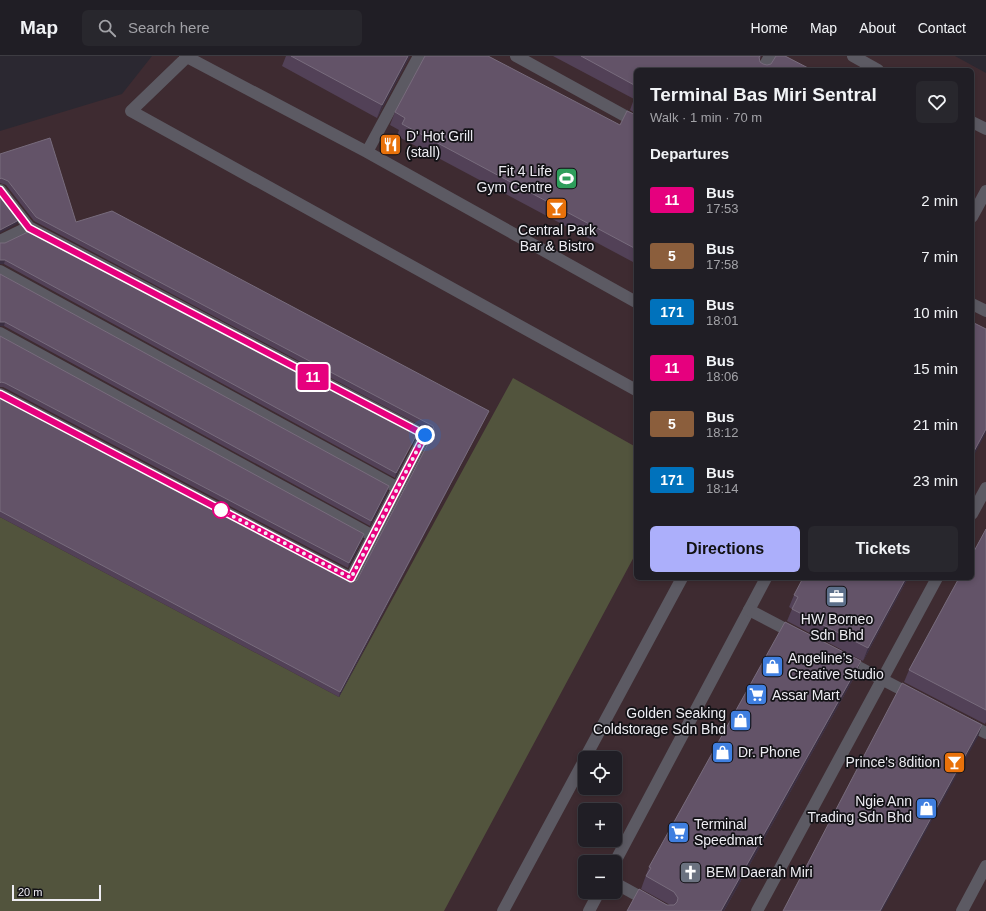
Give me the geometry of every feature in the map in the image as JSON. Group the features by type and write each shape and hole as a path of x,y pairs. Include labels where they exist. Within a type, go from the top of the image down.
{"street":[{"path":"634,301 367,152 187,56 131,111 634,389"},
{"path":"367,152 419,56"},
{"path":"516,56 634,121"},
{"path":"763,68 770,56"},
{"path":"852,56 874,68"},
{"path":"974,123 986,129"},
{"path":"0,190 29,228 425,435 351,578 0,394"},
{"path":"974,213 986,191"},
{"path":"0,241 29,228"},
{"path":"0,271 398,488"},
{"path":"974,305 986,311"},
{"path":"0,333 373,536"},
{"path":"974,510 986,488"},
{"path":"589,751 681,580"},
{"path":"619,855 765,580"},
{"path":"757,911 936,580"},
{"path":"749,610 805,640"},
{"path":"833,654 924,701"},
{"path":"958,719 986,733"},
{"path":"503,911 578,771"},
{"path":"962,911 986,866"},
{"path":"622,887 666,911"},
{"path":"589,911 595,899"}],"shaded area":[{"path":"152,56 955,56 986,73 986,911 0,911 0,131 122,94"}],"green space":[{"path":"513,378 634,446 634,557 444,911 0,911 0,517 339,697"}],"building":[{"path":"291,56 408,56 382,105"},
{"path":"425,56 488,56 620,125 627,111 634,114 634,248 402,124 405,118 395,112"},
{"path":"581,56 760,56 760,62 767,65 771,64 776,56 785,56 808,68 634,68 634,85"},
{"path":"50,138 76,222 112,211 489,411 340,692 0,511 0,397 353,581 357,580 434,430 433,426 36,217 8,181 1,178 0,179 0,154"},
{"path":"0,196 19,220 0,230"},
{"path":"30,231 417,434 396,473 5,260 0,260 0,243 5,243"},
{"path":"0,274 389,486 371,521 5,322 0,322"},
{"path":"974,323 986,329 986,429 974,451"},
{"path":"0,336 364,534 349,563 5,383 0,383"},
{"path":"986,529 986,710 909,670 958,580 974,580 974,551"},
{"path":"802,580 905,580 868,648 792,609 798,597 794,595"},
{"path":"785,622 861,661 721,911 627,911 639,889 667,905 674,905 677,902 678,898 674,892 646,876 651,868 649,867"},
{"path":"902,683 982,725 880,911 783,911"}],"bus line":[{"name":"11","path":"0,190 29,228 425,435 351,578 0,394"}],"place":[{"name":"D' Hot Grill (stall)","path":"391,144"},
{"name":"Fit 4 Life Gym Centre","path":"567,179"},
{"name":"Central Park Bar & Bistro","path":"557,208"},
{"name":"HW Borneo Sdn Bhd","path":"837,597"},
{"name":"Angeline’s Creative Studio","path":"772,666"},
{"name":"Assar Mart","path":"756,695"},
{"name":"Golden Seaking Coldstorage Sdn Bhd","path":"741,721"},
{"name":"Dr. Phone","path":"723,752"},
{"name":"Prince's 8dition","path":"955,762"},
{"name":"Ngie Ann Trading Sdn Bhd","path":"927,809"},
{"name":"Terminal Speedmart","path":"679,832"},
{"name":"BEM Daerah Miri","path":"690,872"}],"route":[{"path":"221,510 351,578 425,435"}]}
